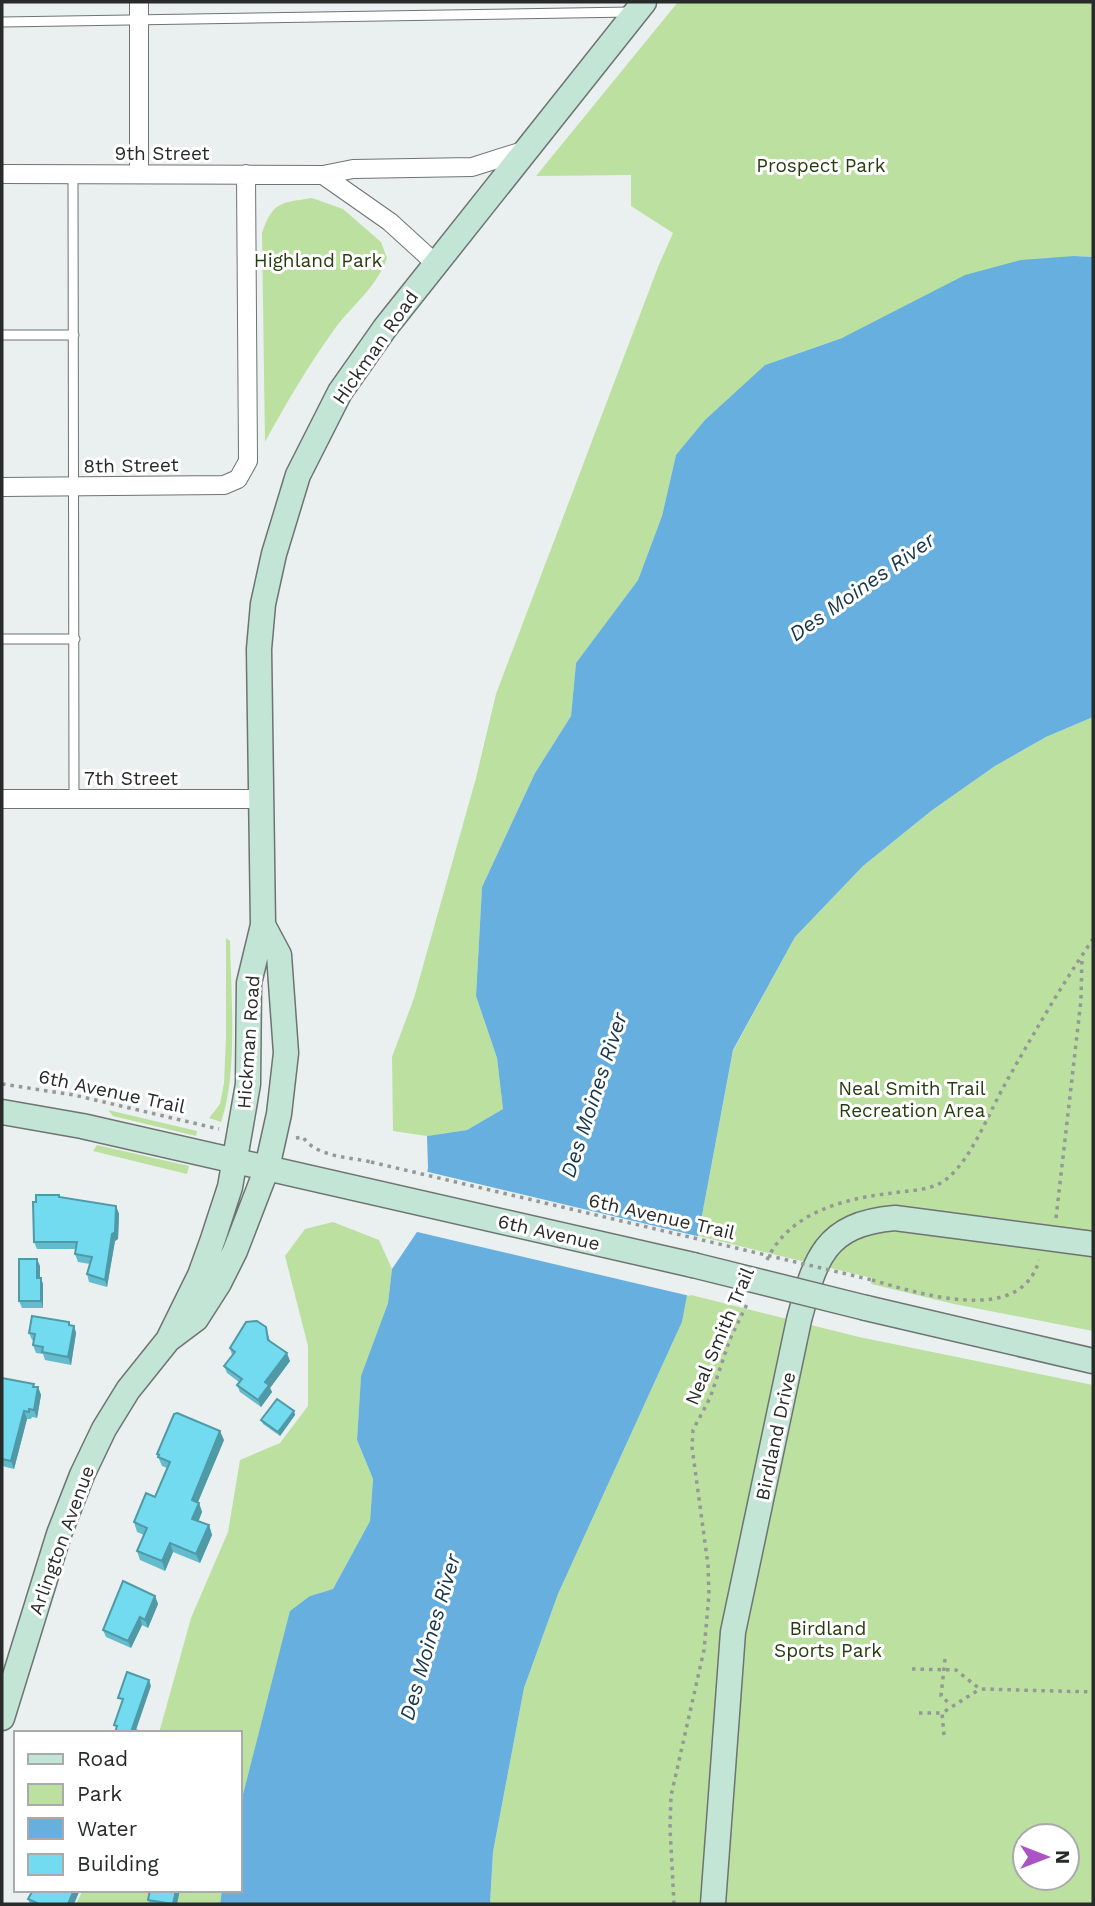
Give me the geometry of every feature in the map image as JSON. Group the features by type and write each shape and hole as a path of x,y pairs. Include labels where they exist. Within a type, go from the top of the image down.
{"main road":[{"name":"Hickman Road","path":"235,1160 248,1084 249,984 263,925 259,662 263,604 274,554 298,475 340,392 385,328 640,7"},
{"name":"Hickman Road","path":"263,925 279,955 286,1053 279,1114 267,1168"},
{"name":"6th Avenue","path":"2,1112 82,1126 365,1189 1093,1361"},
{"name":"Arlington Avenue","path":"2,1718 59,1534 82,1475 104,1429 128,1390 168,1340 200,1275 214,1239 235,1160"},
{"name":"Arlington Avenue","path":"168,1340 196,1319 219,1283 235,1251 267,1168"},
{"name":"Birdland Drive","path":"713,1904 733,1632 799,1320 811,1273 821,1254 833,1240 853,1227 895,1218 1093,1244"}],"street":[{"path":"139,2 139,174"},
{"name":"9th Street","path":"2,174 323,175 353,169 472,167 526,150"},
{"name":"8th Street","path":"2,487 224,485 239,479 248,461 246,174"},
{"path":"323,175 390,222 436,264"},
{"name":"7th Street","path":"2,799 261,799"}],"lane":[{"path":"2,22 139,21 640,7"},
{"path":"73,174 74,799"},
{"path":"2,335 74,335"},
{"path":"2,639 75,639"}],"path":[{"name":"Neal Smith Trail","path":"765,1265 770,1253 786,1232 815,1213 857,1197 930,1188 949,1178 966,1156 1042,1019 1093,939"},
{"path":"1056,1224 1081,1000 1082,955"},
{"name":"6th Avenue Trail","path":"2,1084 74,1095 215,1129"},
{"name":"6th Avenue Trail","path":"296,1138 303,1137 313,1148 323,1152 872,1280 943,1299 991,1299 1014,1294 1033,1276 1040,1251"},
{"name":"Neal Smith Trail","path":"674,1904 671,1796 704,1650 709,1594 692,1430 710,1398 730,1339 748,1302"},
{"path":"945,1659 941,1696 951,1705"},
{"path":"912,1669 956,1670 980,1689"},
{"path":"919,1713 942,1713 980,1689 1093,1692"},
{"path":"942,1713 944,1735"}],"green space":[{"name":"Prospect Park","path":"678,2 1093,2 1093,257 1074,256 765,365 676,455 662,516 638,580 576,663 571,716 535,773 482,887 476,996 497,1058 503,1109 467,1130 427,1136 393,1131 392,1057 414,998 476,778 496,694 673,233 631,206 631,175 536,176"},
{"name":"Highland Park","path":"312,198 343,209 381,242 387,258 371,286 336,327 317,355 265,442 262,233 274,209 285,203"},
{"name":"Neal Smith Trail Recreation Area","path":"1093,717 1093,1331 954,1304 871,1284 872,1278 698,1236 733,1051 795,937 863,866 931,811 995,766 1046,737"},
{"path":"226,938 230,941 232,1058 221,1122 209,1118 220,1104 224,1083"},
{"path":"108,1110 197,1131 196,1136 113,1116"},
{"path":"97,1145 189,1166 187,1174 93,1151"},
{"path":"333,1222 379,1240 392,1269 388,1303 361,1377 357,1440 373,1479 370,1521 333,1589 310,1596 268,1698 242,1798 242,1731 160,1731 191,1618 228,1532 240,1460 280,1443 308,1406 308,1346 285,1256 305,1229"},
{"name":"Birdland Sports Park","path":"687,1294 859,1337 1093,1385 1093,1904 490,1904 493,1852 524,1688 558,1594 682,1322"},
{"path":"82,1892 222,1892 220,1904 76,1904"}],"water":[{"name":"Des Moines River","path":"1093,257 1093,717 1046,737 995,766 931,811 863,866 795,937 733,1050 682,1322 558,1594 524,1688 493,1852 490,1904 220,1904 222,1892 242,1892 242,1798 290,1611 310,1596 333,1589 370,1521 373,1479 357,1440 361,1376 388,1303 392,1269 417,1232 428,1168 427,1136 467,1130 503,1109 497,1058 476,996 482,887 535,773 571,716 576,663 638,580 662,516 676,455 705,420 765,365 842,338 965,275 1021,260"}],"pier":[{"path":"424,1171 701,1237 690,1296 413,1231"}],"building":[{"path":"36,1195 59,1195 116,1206 115,1232 112,1234 105,1280 87,1274 92,1257 75,1254 77,1242 34,1242 33,1202 36,1202"},
{"path":"19,1259 37,1259 37,1278 41,1278 41,1301 19,1301"},
{"path":"32,1316 69,1322 69,1325 74,1326 68,1357 42,1352 43,1347 33,1345 35,1334 29,1333"},
{"path":"257,1321 266,1327 268,1340 287,1353 265,1382 269,1385 258,1400 237,1385 242,1379 224,1366 235,1352 230,1348 246,1322"},
{"path":"2,1378 38,1387 34,1410 24,1411 11,1461 2,1459"},
{"path":"277,1399 294,1411 278,1432 261,1420"},
{"path":"174,1414 220,1431 192,1500 199,1503 192,1519 209,1525 196,1554 170,1543 162,1561 137,1551 147,1528 134,1522 146,1493 155,1497 170,1462 157,1454"},
{"path":"123,1581 155,1596 145,1620 140,1617 128,1641 103,1630"},
{"path":"127,1672 149,1680 132,1729 138,1731 116,1731 117,1726 114,1725 123,1699 118,1698"},
{"path":"32,1892 73,1892 68,1904 39,1904 28,1899"},
{"path":"150,1892 176,1892 173,1904 148,1900"}]}
